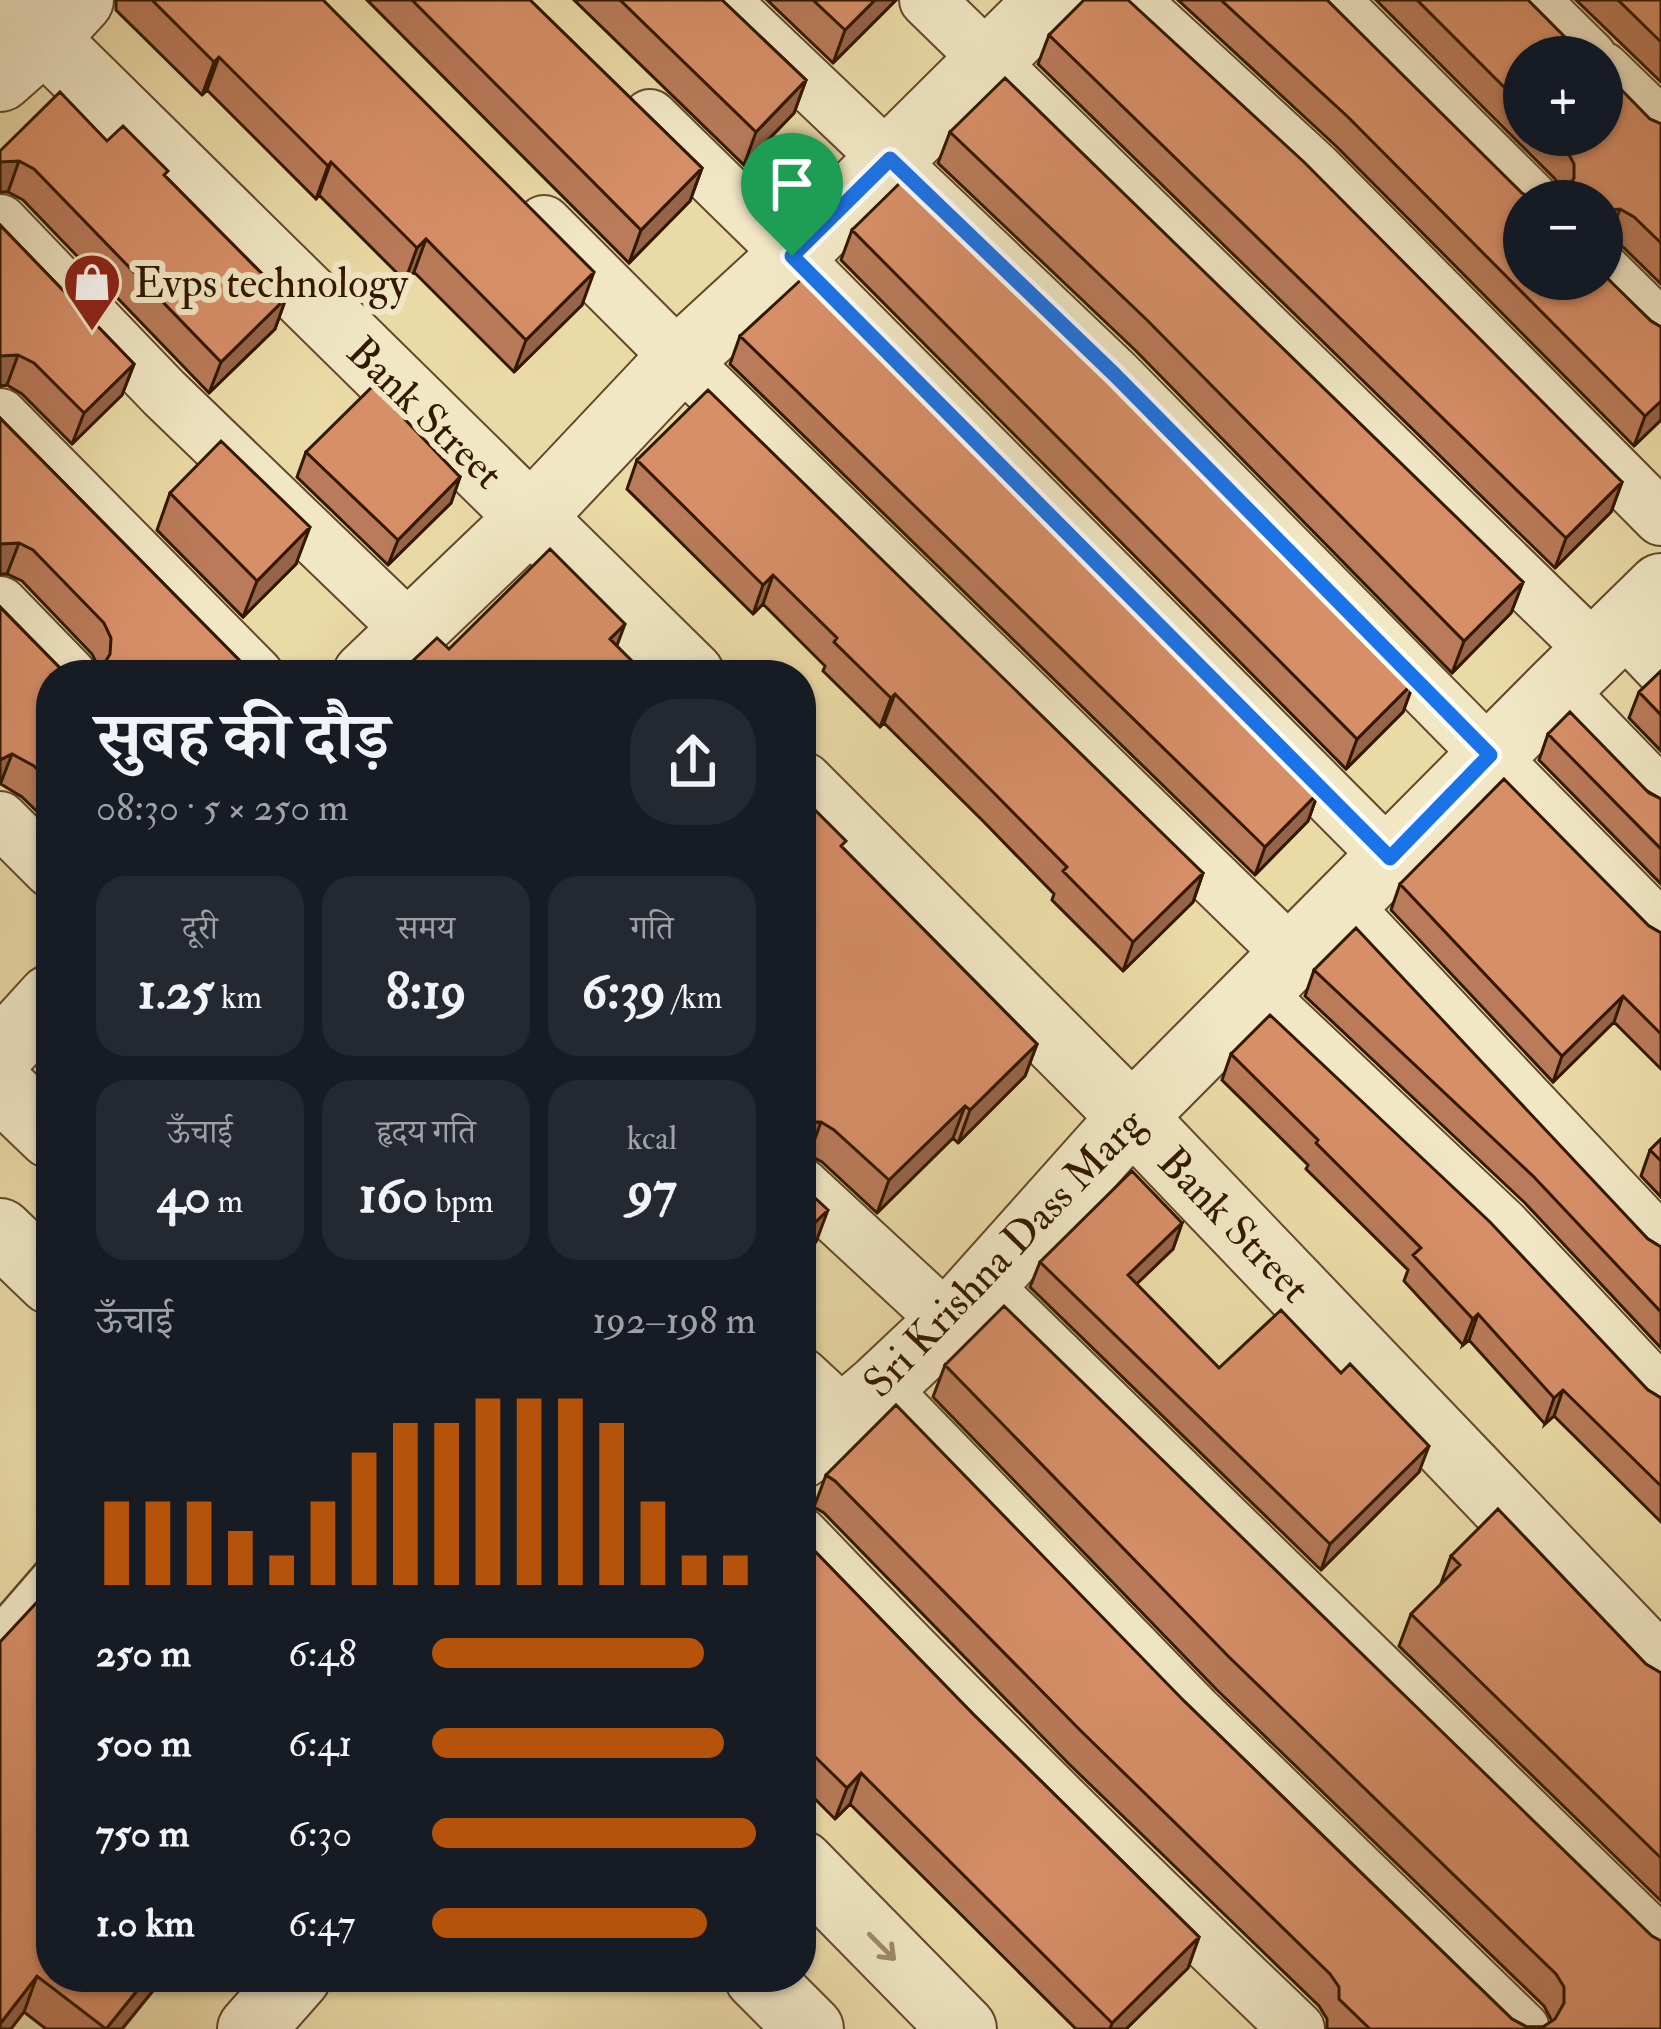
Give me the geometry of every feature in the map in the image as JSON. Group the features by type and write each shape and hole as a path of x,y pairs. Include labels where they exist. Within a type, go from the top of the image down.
{"street":[{"path":"721,0 1114,374 1661,929"},
{"path":"927,0 1619,644 1661,796"},
{"path":"0,222 164,392 388,652 532,516 680,359 792,256 1050,0"},
{"path":"1131,0 1315,169 1661,518"},
{"path":"1331,0 1512,180"},
{"path":"1531,0 1568,36"},
{"name":"Bank Street","path":"32,29 676,660"},
{"path":"611,80 1390,858"},
{"path":"1623,89 1661,126"},
{"path":"518,196 1274,975 1661,1394"},
{"path":"1623,291 1661,328"},
{"path":"0,416 241,660"},
{"path":"0,604 54,660"},
{"name":"Sri Krishna Dass Marg","path":"832,1408 965,1303 1132,1117 1490,755 1619,644"},
{"name":"Bank Street","path":"816,800 1132,1117 1661,1670"},
{"path":"0,819 36,855"},
{"path":"1343,905 1661,1243"},
{"path":"0,1054 36,1014"},
{"path":"0,1086 36,1121"},
{"path":"816,1196 965,1303 1661,1945"},
{"path":"0,1232 36,1267"},
{"path":"832,1408 1195,1712 1522,2029"},
{"path":"816,1551 1127,1866 1297,2029"},
{"path":"816,1879 963,2029"},
{"path":"250,2029 283,1992"},
{"path":"773,1992 810,2029"}],"lane":[{"path":"0,1628 36,1586"}],"building":[{"path":"152,0 323,0 594,272 526,340 426,239 417,248 219,57 214,62"},
{"path":"412,0 530,0 702,168 641,230"},
{"path":"620,0 722,0 806,80 756,132"},
{"path":"813,0 875,0 845,30"},
{"path":"1084,0 1128,0 1304,162 1622,482 1566,538 1049,35"},
{"path":"1221,0 1327,0 1509,180 1503,180 1503,273 1348,117"},
{"path":"1417,0 1528,0 1564,36 1503,36 1503,86"},
{"path":"1618,0 1661,0 1661,42"},
{"path":"1005,78 1523,582 1464,641 1147,320 950,132"},
{"path":"1623,91 1661,124 1661,243 1623,211 1623,180 1573,180 1570,156 1623,156"},
{"path":"60,92 107,141 123,126 168,171 164,175 286,298 221,362 34,169 19,161 0,162 0,151"},
{"path":"905,178 1103,366 1414,682 1357,739 852,230"},
{"path":"0,225 134,364 84,413 34,363 18,355 0,356"},
{"path":"805,276 1318,793 1265,847 740,336"},
{"path":"1623,294 1661,327 1661,401 1645,416 1530,300 1623,300"},
{"path":"373,386 460,477 398,540 306,452"},
{"path":"708,390 1203,873 1133,942 1063,871 1067,867 895,694 891,698 834,642 837,638 773,575 763,585 637,460"},
{"path":"0,418 239,660 106,660 111,638 104,623 33,550 19,543 0,544"},
{"path":"221,441 310,527 257,581 170,493"},
{"path":"550,549 625,624 610,639 631,660 414,660 437,638 449,649"},
{"path":"0,607 52,660 36,660 36,768 12,754 0,760"},
{"path":"1661,671 1661,715 1639,692"},
{"path":"1570,712 1649,793 1661,799 1661,849 1548,734"},
{"path":"1504,779 1661,933 1661,1034 1623,996 1562,1056 1400,884"},
{"path":"816,811 846,841 841,846 1037,1044 889,1180 816,1122"},
{"path":"1356,928 1648,1239 1661,1247 1661,1312 1534,1177 1314,970"},
{"path":"1270,1015 1490,1222 1648,1390 1661,1398 1661,1486 1563,1390 1554,1398 1478,1314 1473,1319 1413,1255 1421,1248 1231,1054"},
{"path":"1661,1139 1661,1161 1650,1150"},
{"path":"1132,1171 1182,1223 1128,1275 1219,1368 1281,1310 1341,1373 1350,1364 1429,1446 1330,1544 1040,1262"},
{"path":"816,1199 828,1210 816,1222"},
{"path":"1004,1306 1661,1941 1661,2029 1370,2029 1339,1999 1339,1987 1330,1974 826,1475 896,1405 1185,1702 1512,2019 1527,2027 1543,2027 1555,2019 1564,2003 1564,1987 1556,1974 1229,1657 945,1365"},
{"path":"1498,1509 1646,1664 1661,1673 1661,1858 1411,1614 1460,1565 1451,1556"},
{"path":"816,1552 1199,1937 1112,2023 861,1773 847,1788 816,1758"},
{"path":"36,1603 36,1977 0,2024 0,1642"},
{"path":"58,1992 136,1992 106,2029"}],"place":[{"name":"Evps technology","path":"92,333"}],"route":[{"path":"890,159 1114,374 1490,755 1390,858 792,256 890,159"}]}
